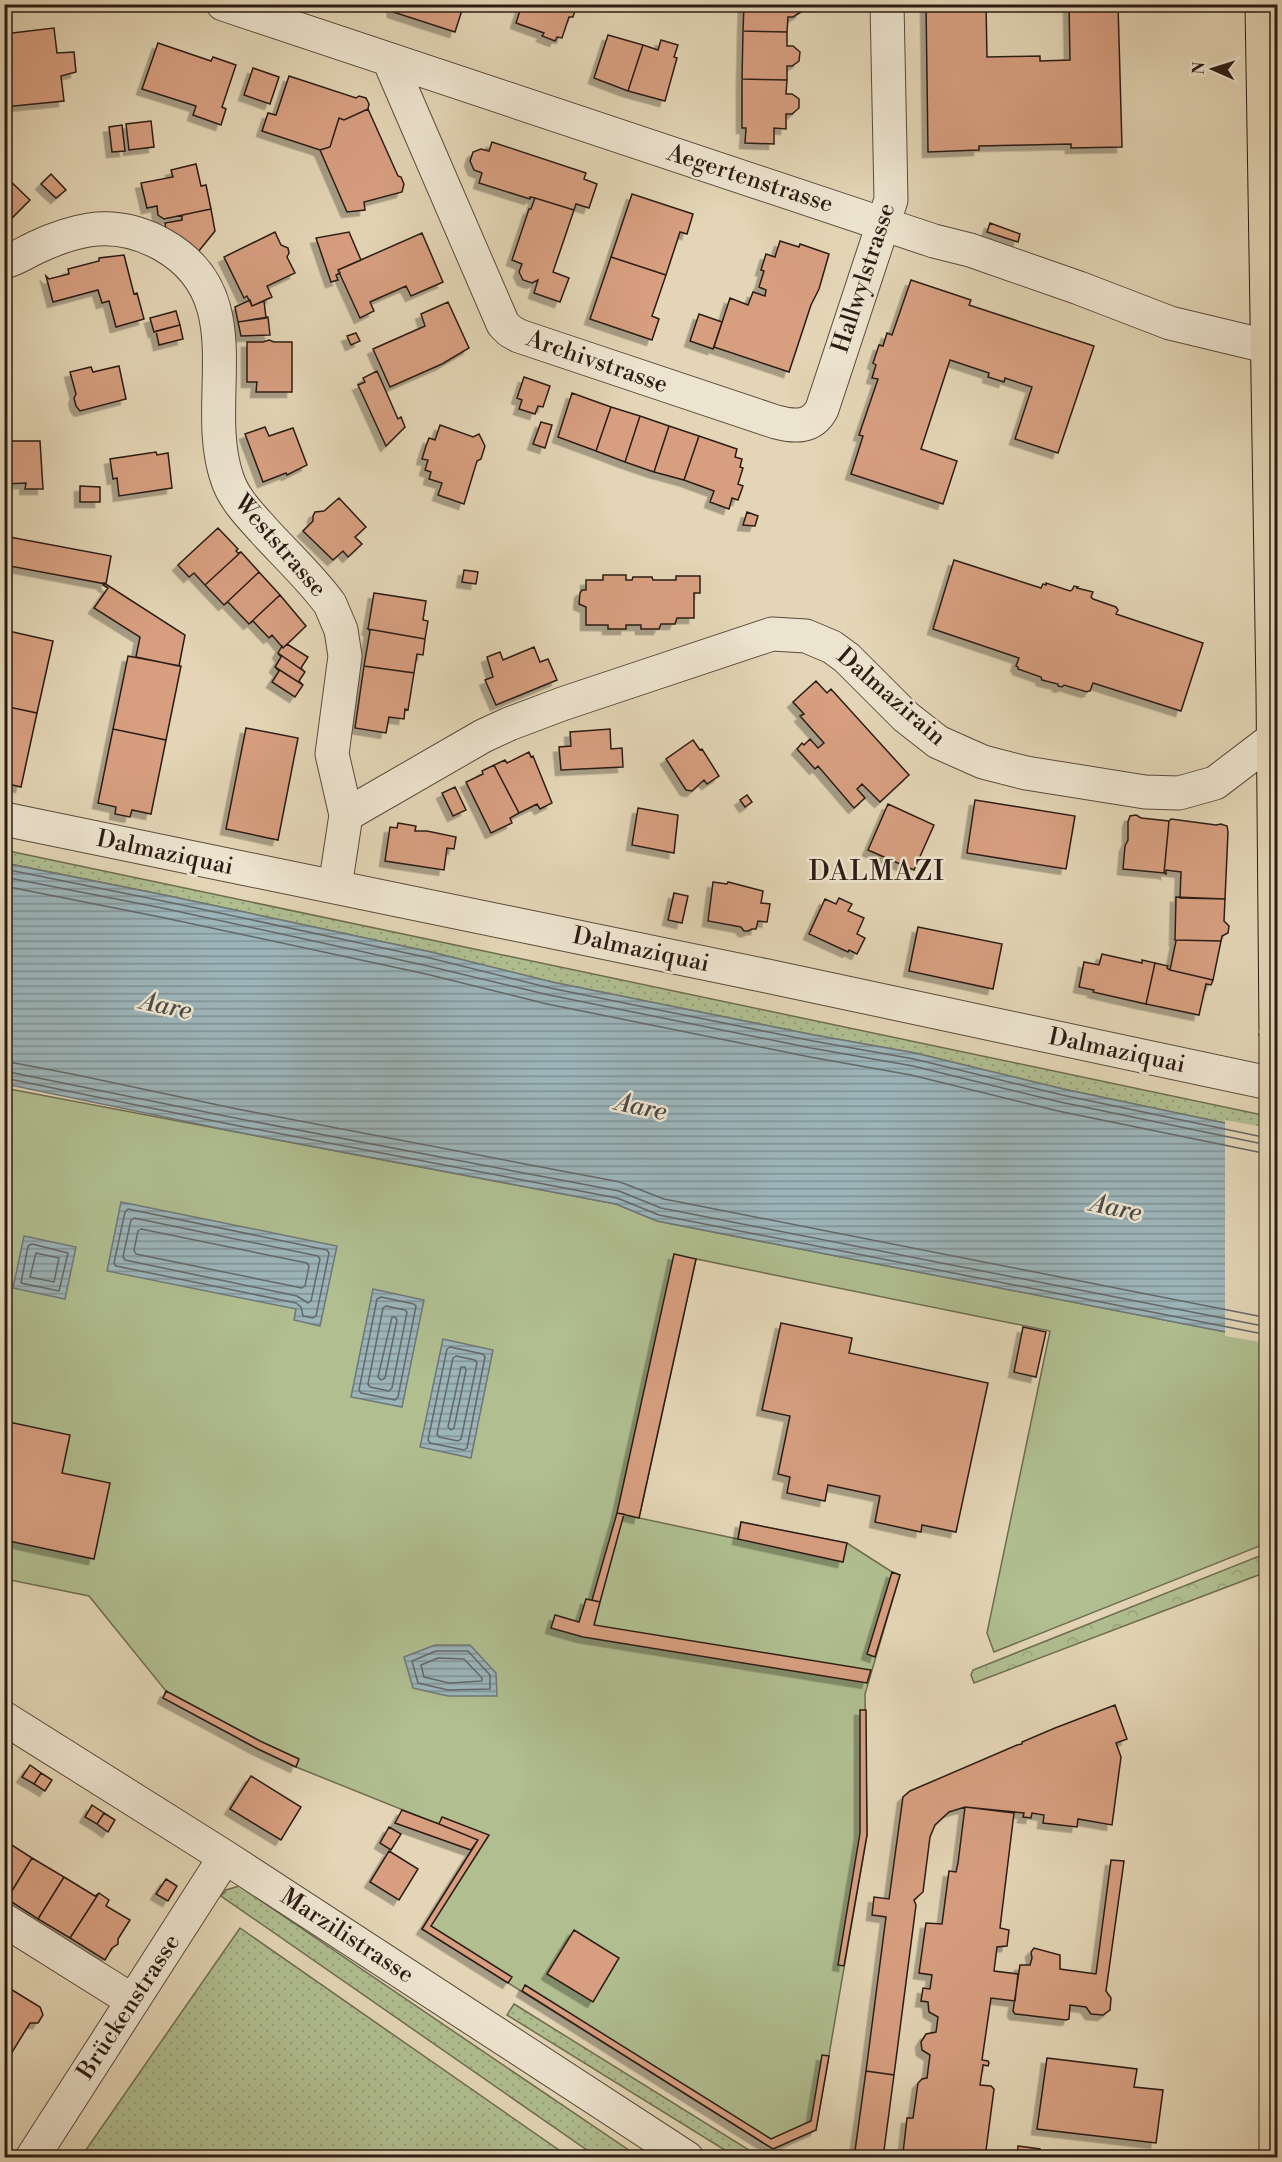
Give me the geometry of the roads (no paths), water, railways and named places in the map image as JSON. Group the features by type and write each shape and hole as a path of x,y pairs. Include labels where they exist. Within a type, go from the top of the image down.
{"main road":[{"path":"1262,4 1273,348 1276,1033 1276,2157"}],"street":[{"name":"Aegertenstrasse","path":"223,4 710,168 992,258 1170,323 1273,348"},
{"name":"Hallwylstrasse","path":"797,426 812,422 822,409 891,200 887,4"},
{"name":"Archivstrasse","path":"389,60 503,324 508,330 519,336 776,422 797,426"},
{"name":"Weststrasse","path":"4,262 70,234 100,228 126,230 153,239 169,248 185,260 201,281 214,309 219,328 220,450 227,480 241,505 330,603 341,630 345,674 332,754 346,814 335,887"},
{"name":"Dalmazirain","path":"346,814 483,736 509,724 772,634 806,636 832,647 917,726 938,742 957,752 1001,768 1145,792 1186,792 1215,783 1274,738"},
{"name":"Dalmaziquai","path":"4,819 1278,1085"},
{"name":"Marzilistrasse","path":"4,1718 225,1857 687,2157"},
{"name":"Brückenstrasse","path":"32,2157 225,1857"},
{"path":"4,1920 133,2001"}],"water":[{"name":"Aare","path":"4,863 431,952 552,982 915,1053 1063,1089 1277,1134 1277,1342 657,1221 616,1204 232,1131 5,1084"},
{"path":"121,1202 337,1246 320,1326 294,1320 296,1309 107,1271"},
{"path":"24,1236 76,1247 65,1299 13,1288"},
{"path":"373,1289 424,1300 402,1407 351,1397"},
{"path":"443,1339 493,1350 471,1458 420,1447"},
{"path":"435,1645 470,1645 496,1673 497,1696 448,1696 413,1688 404,1657"}],"district":[{"name":"DALMAZI","path":"877,872"}]}
